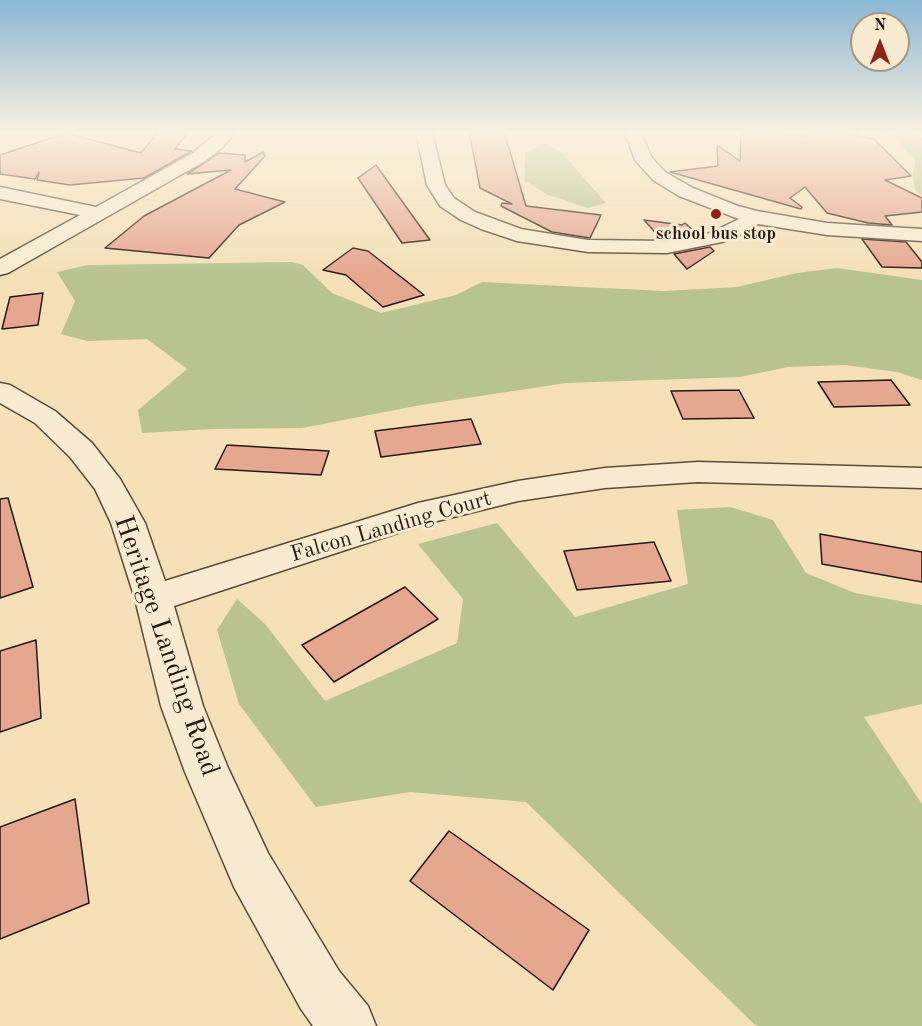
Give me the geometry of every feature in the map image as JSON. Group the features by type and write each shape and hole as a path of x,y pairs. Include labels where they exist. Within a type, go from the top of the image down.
{"street":[{"path":"0,268 160,179"},
{"path":"435,179 447,201 468,216 488,225 517,234 588,246 657,247 715,238 735,230 755,217"},
{"path":"665,179 703,199 755,217 827,229 922,235"},
{"path":"0,193 98,213"},
{"name":"Heritage Landing Road","path":"0,391 45,417 81,450 109,486 128,523 153,599 182,706 207,772 251,870 320,990 348,1026"},
{"name":"Falcon Landing Court","path":"153,599 418,514 518,491 605,478 698,472 922,478"}],"green space":[{"path":"525,179 585,179 606,203 588,208 548,195"},
{"path":"913,179 922,179 922,196 915,190"},
{"path":"292,262 303,265 332,293 381,313 456,295 482,282 664,291 737,287 797,273 837,268 922,280 922,380 897,372 845,365 788,367 740,377 566,383 421,405 302,428 211,429 142,433 138,410 187,369 147,339 87,341 61,334 75,301 57,272 88,265"},
{"path":"730,507 773,520 806,573 855,593 922,605 922,704 864,717 922,804 922,1026 759,1026 754,1024 526,802 410,792 316,807 239,704 217,630 237,599 265,624 325,701 457,643 463,599 418,544 497,523 575,617 688,584 677,510"}],"building":[{"path":"37,179 135,179 70,185"},
{"path":"214,179 244,179 235,189 285,202 239,225 209,258 105,248 144,216"},
{"path":"359,179 386,179 430,240 402,243"},
{"path":"478,179 518,179 526,206 601,215 590,238 552,232 501,206 502,203 512,204 480,188"},
{"path":"694,179 892,179 885,180 922,198 922,212 885,216 892,225 868,223 827,213 805,187 790,198 802,207 801,209"},
{"path":"644,220 682,225 685,223 696,233 661,239"},
{"path":"862,239 906,242 922,262 922,268 882,267"},
{"path":"710,247 714,251 687,269 674,254"},
{"path":"353,248 368,251 424,295 383,307 346,275 323,270"},
{"path":"43,293 38,325 2,329 10,297"},
{"path":"891,380 910,405 834,407 818,382"},
{"path":"739,390 754,418 683,419 671,391"},
{"path":"471,419 481,444 381,457 375,431"},
{"path":"227,445 329,451 321,475 215,469"},
{"path":"8,498 33,587 0,598 0,499"},
{"path":"820,534 922,552 922,582 822,564"},
{"path":"654,542 671,581 577,590 564,551"},
{"path":"405,587 438,619 334,682 302,645"},
{"path":"36,640 41,718 0,732 0,651"},
{"path":"75,799 89,903 0,939 0,827"},
{"path":"449,831 589,930 553,990 410,881"}],"place":[{"name":"school bus stop","path":"716,214"}]}
